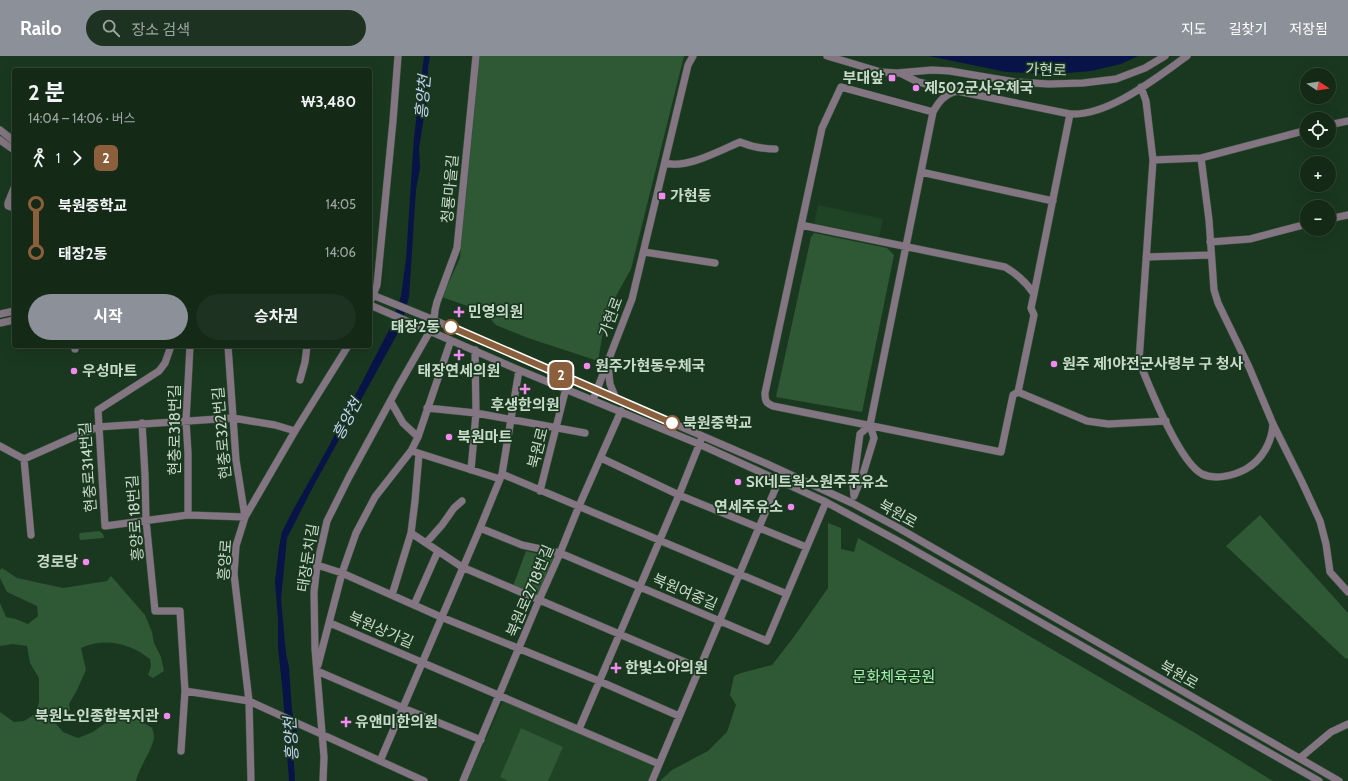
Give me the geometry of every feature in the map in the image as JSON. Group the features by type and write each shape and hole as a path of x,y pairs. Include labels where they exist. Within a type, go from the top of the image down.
{"street":[{"path":"372,300 376,285 393,121 398,56"},
{"name":"청룡마을길","path":"434,320 434,310 457,248 476,56"},
{"name":"가현로","path":"593,400 632,300 688,66 693,56"},
{"name":"가현로","path":"827,56 881,72 899,73 932,70 950,71 1029,83 1049,84 1083,83 1116,79 1145,68 1165,56"},
{"path":"899,73 918,82 1080,115 1109,107 1187,56"},
{"path":"933,112 842,87 822,128 765,400 767,404 773,406 1001,452 1013,395 1018,392 1034,315 1031,308 1070,114"},
{"path":"1141,87 1146,101 1153,160 1139,360 1147,381 1178,448 1195,469 1204,474 1219,477 1237,474 1253,465 1265,452 1273,429 1273,424"},
{"path":"848,514 863,474 874,438 870,425 933,112 942,98 949,93 957,91"},
{"path":"1336,124 1348,121"},
{"path":"0,130 12,139"},
{"path":"1153,160 1201,158 1300,132"},
{"path":"0,140 12,149"},
{"path":"665,163 673,165 686,163 740,142 753,147 775,149"},
{"path":"1201,158 1209,220 1214,290 1218,303 1249,367 1273,424 1320,521 1326,544 1330,572 1348,592"},
{"path":"921,172 1053,201"},
{"path":"12,193 8,206 12,207"},
{"path":"1336,218 1348,215"},
{"path":"801,225 1004,267 1016,274 1028,284 1034,294"},
{"path":"1210,242 1250,239 1300,226"},
{"path":"644,252 715,263"},
{"path":"1146,257 1211,255"},
{"name":"북원로","path":"372,300 422,315 772,466 853,499 895,526 1339,781"},
{"name":"북원로","path":"372,300 430,332 699,444 826,502 962,577 1319,781"},
{"path":"0,314 12,311"},
{"path":"0,323 12,320"},
{"name":"태장둔치길","path":"323,781 324,757 319,733 314,592 317,565 326,521 398,387 430,332"},
{"name":"북원상가길","path":"317,671 342,573 356,533 375,497 411,451 418,437 451,340"},
{"name":"현충로314번길","path":"146,520 105,526 98,410 158,371 165,363 170,348"},
{"name":"현충로318번길","path":"188,515 188,453 186,421 190,348"},
{"name":"현충로322번길","path":"228,348 236,460 245,517"},
{"path":"300,380 305,362 306,348"},
{"name":"흥양로","path":"251,781 250,701 234,574 236,546 245,517 295,431 347,348"},
{"path":"472,470 476,413 475,350"},
{"path":"608,360 610,384 616,399"},
{"path":"380,761 501,476 519,370"},
{"name":"북원로","path":"540,491 566,388"},
{"path":"1018,392 1087,421 1108,424 1166,421"},
{"path":"391,402 403,423 418,437"},
{"path":"427,408 476,413 585,433"},
{"name":"북원로2718번길","path":"463,781 579,506 621,411"},
{"path":"24,460 72,437 98,427 233,418 275,425 295,431"},
{"name":"흥양로 18번길","path":"142,423 146,520 155,611 180,611 185,691"},
{"path":"853,499 853,485 860,434 870,425"},
{"name":"북원여중길","path":"579,729 703,436"},
{"path":"0,446 24,460"},
{"path":"411,451 472,470 501,476 579,506 739,575 788,594 806,547 826,502"},
{"path":"392,595 411,533 419,454"},
{"path":"601,458 679,495 806,547"},
{"path":"24,460 31,535"},
{"path":"652,781 699,668 721,621 779,480"},
{"path":"426,543 454,508 462,502"},
{"path":"146,520 188,515 245,517"},
{"name":"북원여중길","path":"480,528 522,545 560,553 767,641 788,594"},
{"path":"411,533 462,567 699,668"},
{"path":"414,605 438,552"},
{"path":"317,565 342,573 441,617 599,681 679,716"},
{"name":"북원상가길","path":"330,623 500,695"},
{"path":"317,671 481,740"},
{"path":"181,750 185,691 250,701 424,781"},
{"path":"500,695 659,764"},
{"path":"1300,758 1331,732 1348,724"}],"shaded area":[{"path":"818,205 883,219 879,238 814,223"},
{"path":"507,701 649,761 654,768 648,781 467,781 502,703"}],"green space":[{"path":"478,56 684,56 631,269 606,314 598,361 528,338 496,325 484,312 442,297 460,258"},
{"path":"814,233 887,248 894,255 862,412 776,397 811,237"},
{"path":"1260,515 1348,613 1348,658 1346,659 1226,546"},
{"name":"문화체육공원","path":"828,523 841,528 841,549 854,552 858,538 961,596 1195,733 1273,781 660,781 672,770 708,751 727,732 736,705 730,695 734,676 772,665 828,588"},
{"path":"99,531 103,534 104,538 80,540 80,533"},
{"path":"526,551 552,557 553,559 537,596 513,586"},
{"path":"2,568 17,578 63,588 107,581 111,576 145,615 152,632 154,643 161,657 164,671 153,678 148,675 151,666 150,659 134,649 117,643 99,643 81,648 86,670 69,704 70,710 56,724 63,732 78,738 93,732 123,710 152,728 154,736 153,742 136,781 0,781 0,712 14,722 24,721 35,714 39,702 39,678 30,663 27,646 13,644 0,646 0,603 6,617 28,624 38,616 37,606 7,592 0,578 0,570"},
{"path":"521,728 563,747 548,781 508,781 500,777"}],"water":[{"name":"흥양천","path":"424,56 430,56 427,99 419,148 420,168 416,190 409,297 400,329 314,485 287,538 281,599 286,654 289,667 292,711 297,731 293,748 295,781 289,781 278,647 278,619 275,582 279,547 282,532 292,512 329,446 389,330 401,296 406,259 414,137"},
{"path":"929,56 1138,56 1121,64 1091,71 1054,74 1006,72"}],"bus line":[{"name":"2","path":"451,327 672,423"}],"place":[{"name":"부대앞","path":"892,78"},
{"name":"제502군사우체국","path":"916,88"},
{"name":"가현동","path":"662,196"},
{"name":"민영의원","path":"459,312"},
{"name":"태장2동","path":"451,327"},
{"name":"태장연세의원","path":"459,355"},
{"name":"원주 제1야전군사령부 구 청사","path":"1054,364"},
{"name":"원주가현동우체국","path":"587,366"},
{"name":"우성마트","path":"74,371"},
{"name":"후생한의원","path":"525,389"},
{"name":"북원중학교","path":"672,423"},
{"name":"북원마트","path":"449,437"},
{"name":"SK네트웍스원주주유소","path":"738,482"},
{"name":"연세주유소","path":"791,507"},
{"name":"경로당","path":"86,562"},
{"name":"한빛소아의원","path":"616,668"},
{"name":"북원노인종합복지관","path":"167,716"},
{"name":"유앤미한의원","path":"346,722"}]}
